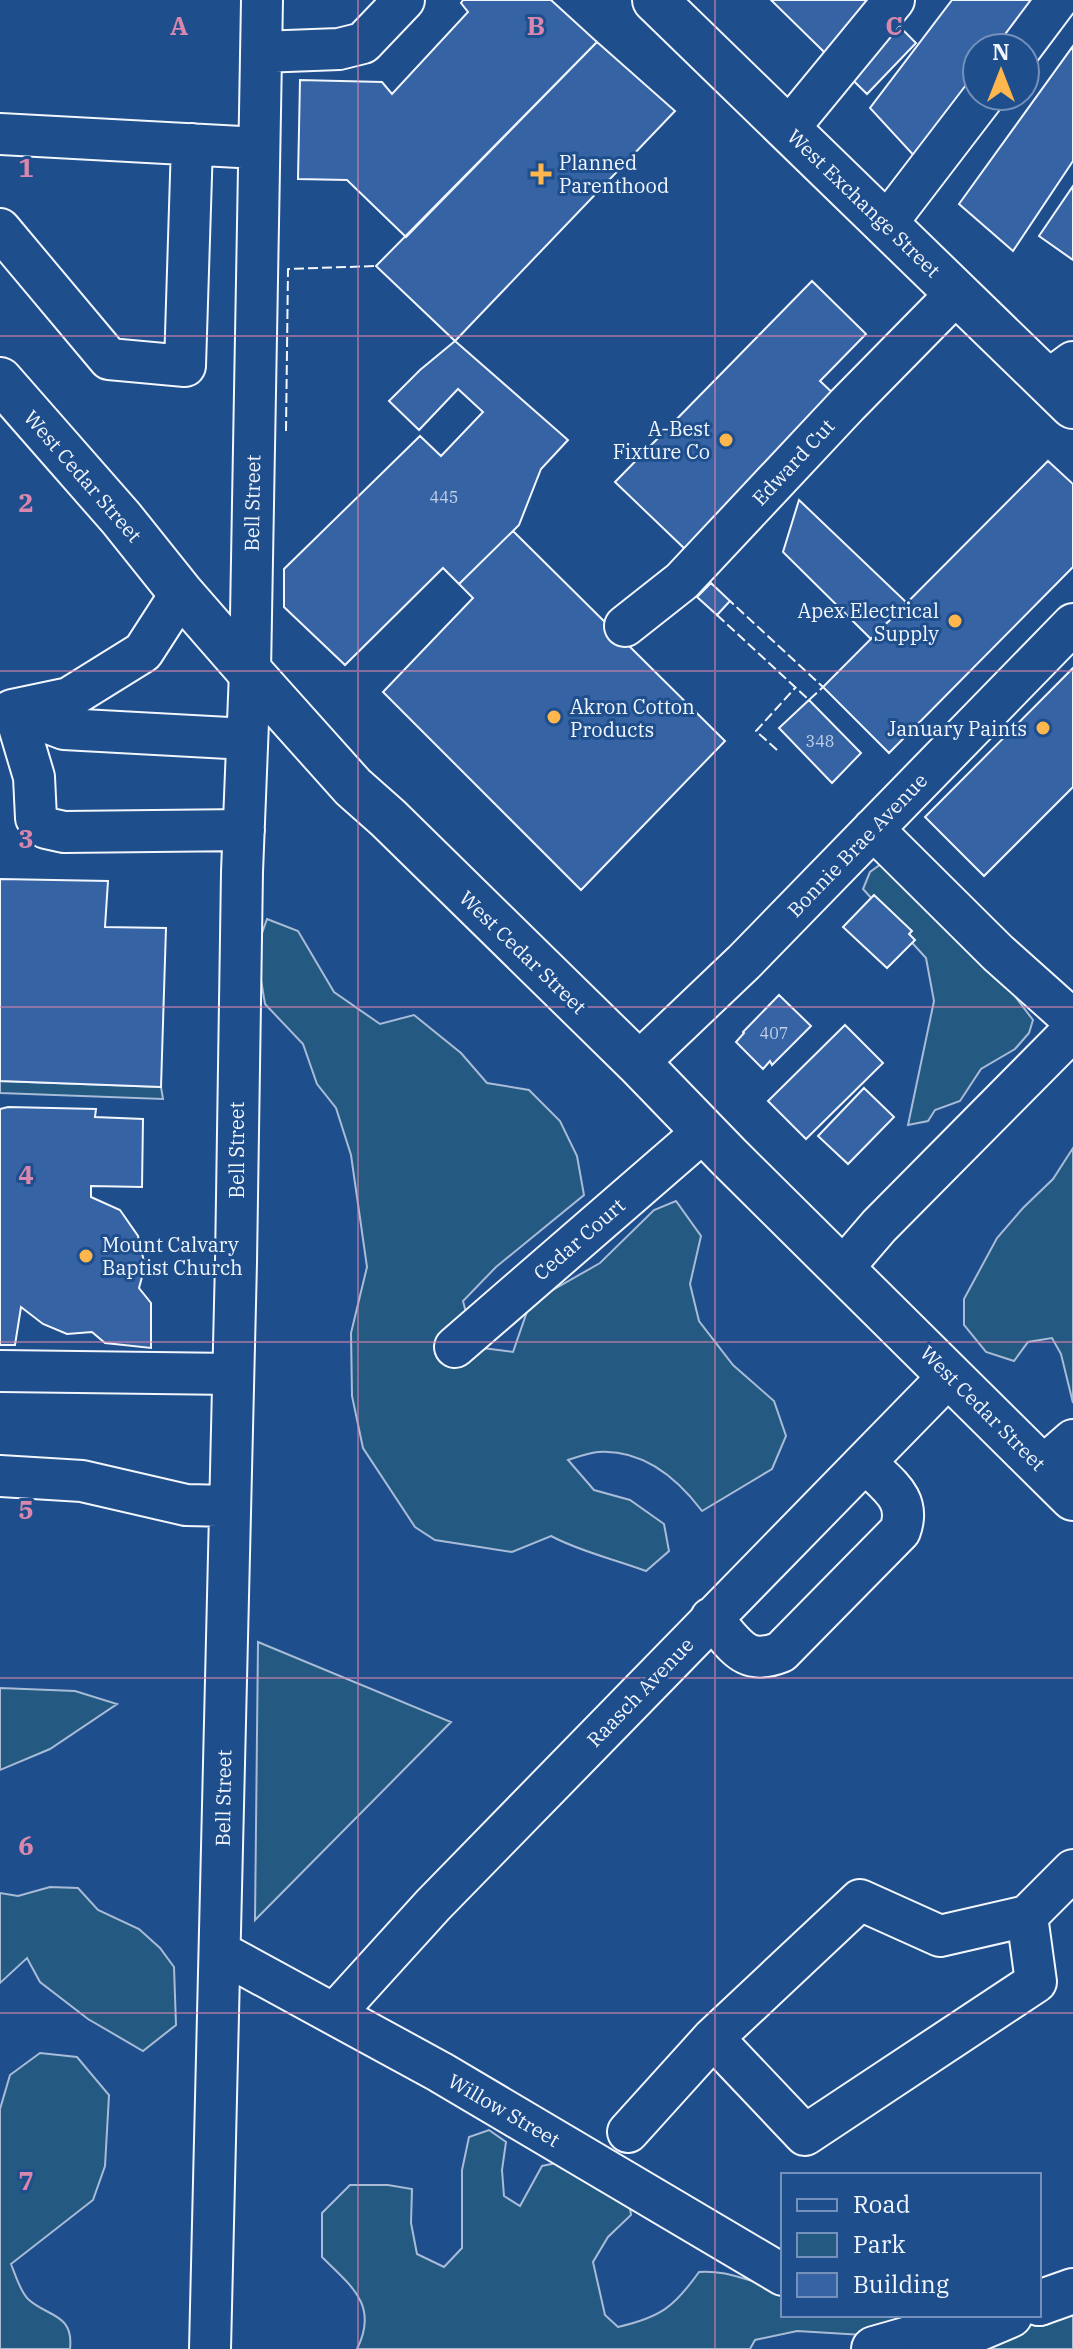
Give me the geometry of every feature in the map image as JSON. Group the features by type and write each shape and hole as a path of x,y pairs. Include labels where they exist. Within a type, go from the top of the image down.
{"main road":[{"name":"West Exchange Street","path":"655,0 957,293 1064,383"},
{"name":"West Cedar Street","path":"0,380 121,518 181,593 353,787 638,1063 950,1375 1058,1454 1073,1498"},
{"path":"1041,2302 1073,2291"},
{"path":"874,2349 988,2317"},
{"path":"930,2349 1005,2317"}],"street":[{"name":"Bell Street","path":"210,2349 250,672 262,0"},
{"path":"261,52 339,49 363,43 404,0"},
{"path":"788,129 894,0"},
{"path":"1033,32 1057,0"},
{"path":"886,224 972,112"},
{"path":"0,134 258,148"},
{"path":"0,229 109,359 185,366 192,144"},
{"name":"Edward Cut","path":"625,626 682,581 957,293"},
{"path":"7,710 69,698 143,652 181,593"},
{"name":"Bonnie Brae Avenue","path":"638,1063 744,962 1073,624"},
{"path":"7,710 64,729 247,739"},
{"path":"7,710 34,777 36,818 46,828 64,832 244,830"},
{"path":"873,829 998,953 1073,1020"},
{"path":"842,1269 879,1226 1073,1030"},
{"name":"Cedar Court","path":"455,1347 704,1131"},
{"path":"0,1371 233,1374"},
{"name":"Raasch Avenue","path":"335,2013 433,1905 950,1375"},
{"path":"711,1618 747,1656 764,1659 781,1652 900,1531 905,1517 903,1503 866,1463"},
{"path":"0,1476 82,1481 186,1505 230,1506"},
{"path":"628,2132 713,2038 860,1900 940,1936 1027,1916 1073,1870"},
{"path":"713,2038 805,2135 1036,1982 1027,1916"},
{"name":"Willow Street","path":"220,1952 335,2013 781,2274"}],"green space":[{"path":"881,864 1008,987 1033,1020 1029,1033 1015,1049 981,1069 960,1101 935,1110 928,1121 908,1125 934,1001 926,958 863,889 870,872"},
{"path":"267,919 298,931 334,992 380,1024 414,1015 461,1053 487,1083 529,1090 560,1121 577,1156 584,1195 496,1267 463,1301 475,1347 513,1352 530,1303 600,1263 654,1210 676,1201 701,1236 690,1284 699,1321 733,1365 774,1401 786,1436 772,1469 702,1511 670,1477 630,1455 598,1452 568,1460 594,1490 630,1500 664,1524 669,1551 646,1571 551,1536 512,1552 435,1540 415,1527 363,1448 352,1396 351,1333 367,1267 351,1155 336,1108 317,1084 303,1044 265,1004 256,950"},
{"path":"0,1081 161,1087 163,1099 0,1093"},
{"path":"1073,1148 1073,1403 1061,1354 1052,1338 1028,1342 1014,1361 986,1352 964,1325 964,1299 997,1238 1053,1179"},
{"path":"258,1642 451,1722 255,1920"},
{"path":"0,1688 75,1691 117,1704 50,1749 0,1770"},
{"path":"50,1887 78,1888 98,1910 139,1929 160,1948 174,1967 176,2025 143,2051 88,2019 40,1982 27,1958 0,1983 0,1893 18,1896"},
{"path":"40,2053 77,2057 109,2095 105,2166 93,2200 11,2264 28,2299 58,2317 68,2329 70,2349 0,2349 0,2109 10,2075"},
{"path":"489,2130 506,2142 502,2170 504,2196 520,2206 542,2166 556,2163 629,2201 631,2215 608,2237 593,2262 605,2315 618,2327 665,2309 699,2272 729,2275 777,2287 781,2283 781,2317 904,2317 880,2336 797,2331 755,2340 750,2349 357,2349 363,2334 363,2308 352,2287 322,2257 322,2213 350,2185 388,2185 412,2189 411,2223 417,2254 444,2267 462,2248 462,2170 469,2137"},
{"path":"1073,2309 1073,2349 968,2349"}],"building":[{"path":"463,0 551,0 597,42 406,237 347,180 298,179 300,80 382,82 392,94 468,12 461,3"},
{"path":"771,0 873,0 916,43 867,94"},
{"path":"952,0 1034,0 1011,32 961,32 961,100 917,159 870,108"},
{"name":"Planned Parenthood","path":"597,42 675,111 455,341 376,266"},
{"path":"1073,46 1073,161 1013,251 959,204 1025,112 1041,112 1041,90"},
{"path":"1073,186 1073,260 1039,236"},
{"name":"A-Best Fixture Co","path":"812,281 866,334 820,381 838,398 686,550 615,482"},
{"path":"455,341 568,440 541,469 519,525 459,584 443,568 345,665 284,607 284,569 420,436 441,456 483,412 458,389 419,430 389,401"},
{"name":"Apex Electrical Supply","path":"1048,461 1073,484 1073,567 889,753 823,687"},
{"path":"799,500 907,603 871,639 783,552"},
{"name":"Akron Cotton Products","path":"513,531 725,741 581,890 383,692 473,598 459,584"},
{"path":"711,583 730,601 717,615 697,597"},
{"name":"January Paints","path":"1073,668 1073,787 984,876 925,817"},
{"path":"809,700 861,753 832,783 779,728"},
{"path":"0,879 108,881 105,927 166,928 161,1087 0,1081"},
{"path":"874,895 912,931 909,934 915,940 887,968 843,927"},
{"path":"779,995 811,1026 772,1065 770,1061 763,1069 736,1042"},
{"path":"845,1025 883,1063 806,1139 768,1101"},
{"path":"864,1088 894,1117 848,1164 818,1136"},
{"path":"0,1109 96,1109 95,1117 143,1119 142,1187 91,1186 91,1197 120,1210 138,1236 145,1266 139,1288 151,1303 151,1348 105,1343 92,1332 67,1334 43,1324 21,1307 15,1345 0,1345"}],"fence":[{"path":"286,431 288,269 376,266"},
{"path":"717,615 809,700 823,687 730,601"},
{"path":"777,750 756,731 795,688"}],"place":[{"name":"Planned Parenthood","path":"541,174"},
{"name":"A-Best Fixture Co","path":"726,440"},
{"name":"Apex Electrical Supply","path":"955,621"},
{"name":"Akron Cotton Products","path":"554,717"},
{"name":"January Paints","path":"1043,728"},
{"name":"Mount Calvary Baptist Church","path":"86,1256"}]}
